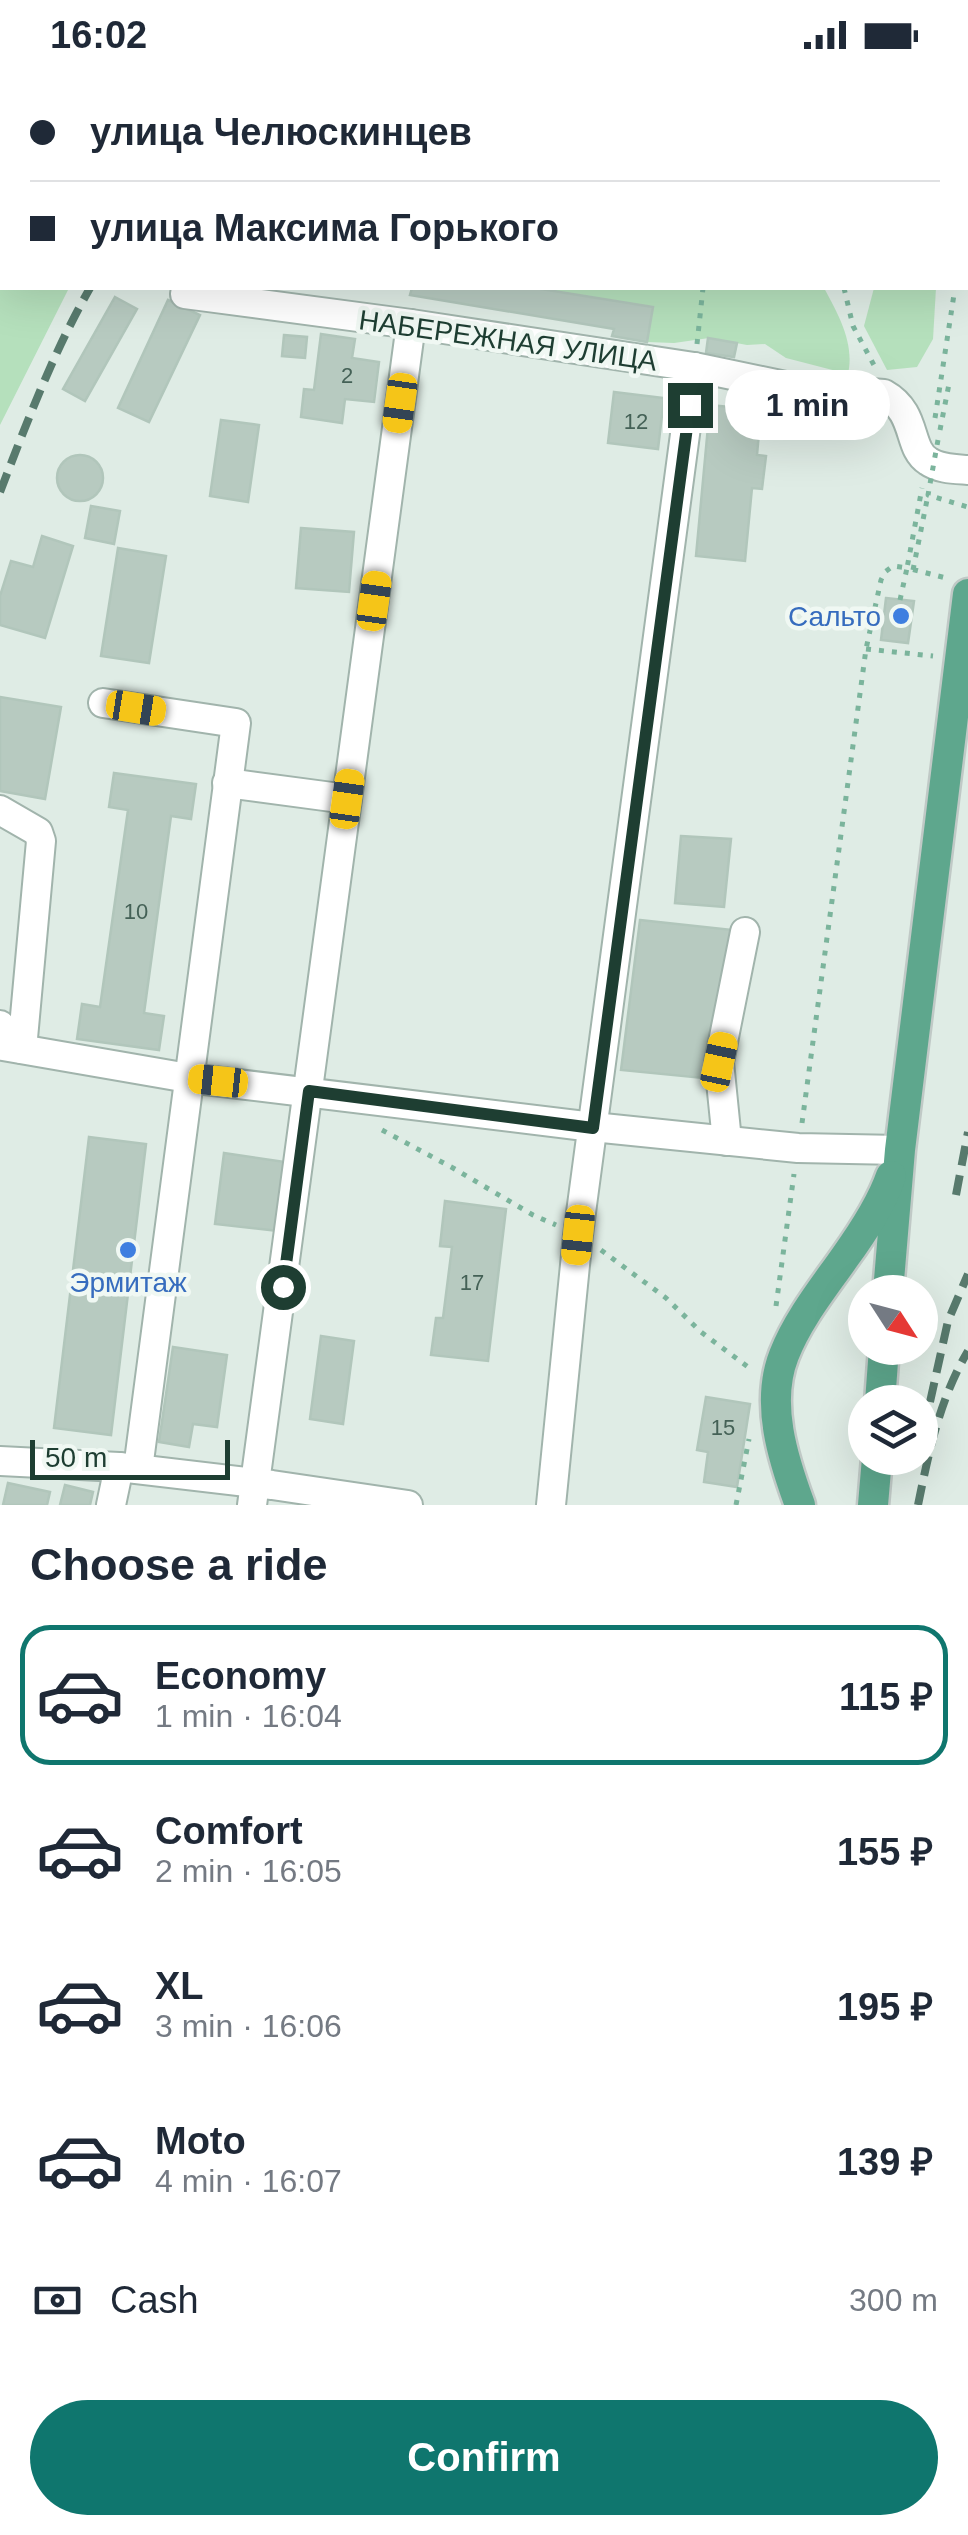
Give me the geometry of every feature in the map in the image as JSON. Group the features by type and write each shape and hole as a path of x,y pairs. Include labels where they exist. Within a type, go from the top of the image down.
{"main road":[{"path":"889,1275 956,594"},
{"path":"800,1505 779,1433 776,1404 782,1357 876,1210 900,1150"},
{"path":"874,1505 875,1475"}],"street":[{"name":"НАБЕРЕЖНАЯ УЛИЦА","path":"184,294 411,324 694,367 790,386 884,394"},
{"path":"254,1494 411,324"},
{"path":"551,1505 578,1235 694,367"},
{"path":"884,394 904,411 920,454 933,451 945,468 968,470"},
{"path":"103,703 236,723 188,1078 128,1468 110,1505"},
{"path":"227,783 347,799"},
{"path":"0,810 38,832 41,841 22,1049"},
{"path":"727,1141 719,1062 746,932"},
{"path":"0,1025 3,1046 188,1078 593,1128 798,1148 900,1150"},
{"path":"0,1461 128,1468 254,1494 408,1505"}],"path":[{"path":"694,367 702,290"},
{"path":"844,290 853,326 872,359 884,394"},
{"path":"900,600 928,496 956,290"},
{"path":"910,569 949,384"},
{"path":"928,496 968,507"},
{"path":"774,1320 866,649 880,580 893,566 910,569 946,577 956,594"},
{"path":"866,649 932,656 938,651"},
{"path":"373,1126 454,1168 533,1216 578,1235 666,1298 701,1332 758,1375"},
{"path":"736,1505 750,1438"}],"green space":[{"path":"0,290 68,290 0,425"},
{"path":"548,290 825,290 847,340 848,374 786,358 765,344 709,338 647,342 652,307"},
{"path":"873,290 936,290 933,339 917,367 887,370 864,326"}],"building":[{"path":"411,290 547,290 653,307 647,342 612,336 614,329 410,295"},
{"path":"115,297 137,309 85,401 63,389"},
{"path":"168,300 200,315 149,422 118,408"},
{"path":"321,334 355,339 352,358 379,362 374,402 345,399 342,423 301,417 304,389 314,390"},
{"path":"284,335 307,337 305,358 282,356"},
{"path":"708,338 737,343 734,357 706,353"},
{"path":"614,392 664,398 658,449 608,443"},
{"path":"710,405 761,410 757,455 766,456 762,489 752,488 745,561 696,556"},
{"path":"221,420 259,425 248,502 210,496"},
{"path":"80,455 96,462 103,478 96,494 80,501 64,494 57,478 64,462"},
{"path":"91,506 120,511 114,544 85,538"},
{"path":"301,528 354,532 349,592 296,588"},
{"path":"42,536 73,546 45,638 0,625 0,596 11,561 33,567"},
{"path":"118,548 166,556 149,663 101,656"},
{"path":"886,598 914,601 908,643 881,640"},
{"path":"0,697 61,707 45,799 0,791"},
{"path":"114,773 196,784 191,819 171,816 144,1013 164,1016 159,1050 77,1039 82,1004 100,1007 128,810 109,807"},
{"path":"681,836 731,839 724,907 675,903"},
{"path":"640,920 733,930 713,1079 621,1070"},
{"path":"89,1137 146,1144 111,1435 54,1428"},
{"path":"224,1153 285,1162 279,1231 215,1224"},
{"path":"445,1201 506,1209 488,1361 431,1355 436,1318 443,1318 452,1247 440,1246"},
{"path":"321,1336 354,1341 343,1424 310,1419"},
{"path":"173,1347 227,1355 217,1427 193,1424 189,1447 159,1442"},
{"path":"706,1397 750,1404 737,1487 704,1482 708,1452 697,1450"},
{"path":"8,1483 50,1492 47,1505 3,1505"},
{"path":"65,1485 93,1492 90,1505 60,1505"}],"railway":[{"path":"0,492 52,363 89,290"},
{"path":"956,1195 968,1132"},
{"path":"934,1385 948,1321 968,1274"},
{"path":"918,1505 943,1406 968,1351"}],"place":[{"name":"Сальто","path":"901,616"},
{"name":"Эрмитаж","path":"128,1250"}],"route":[{"path":"283,1287 309,1091 593,1128 690,405"}]}
